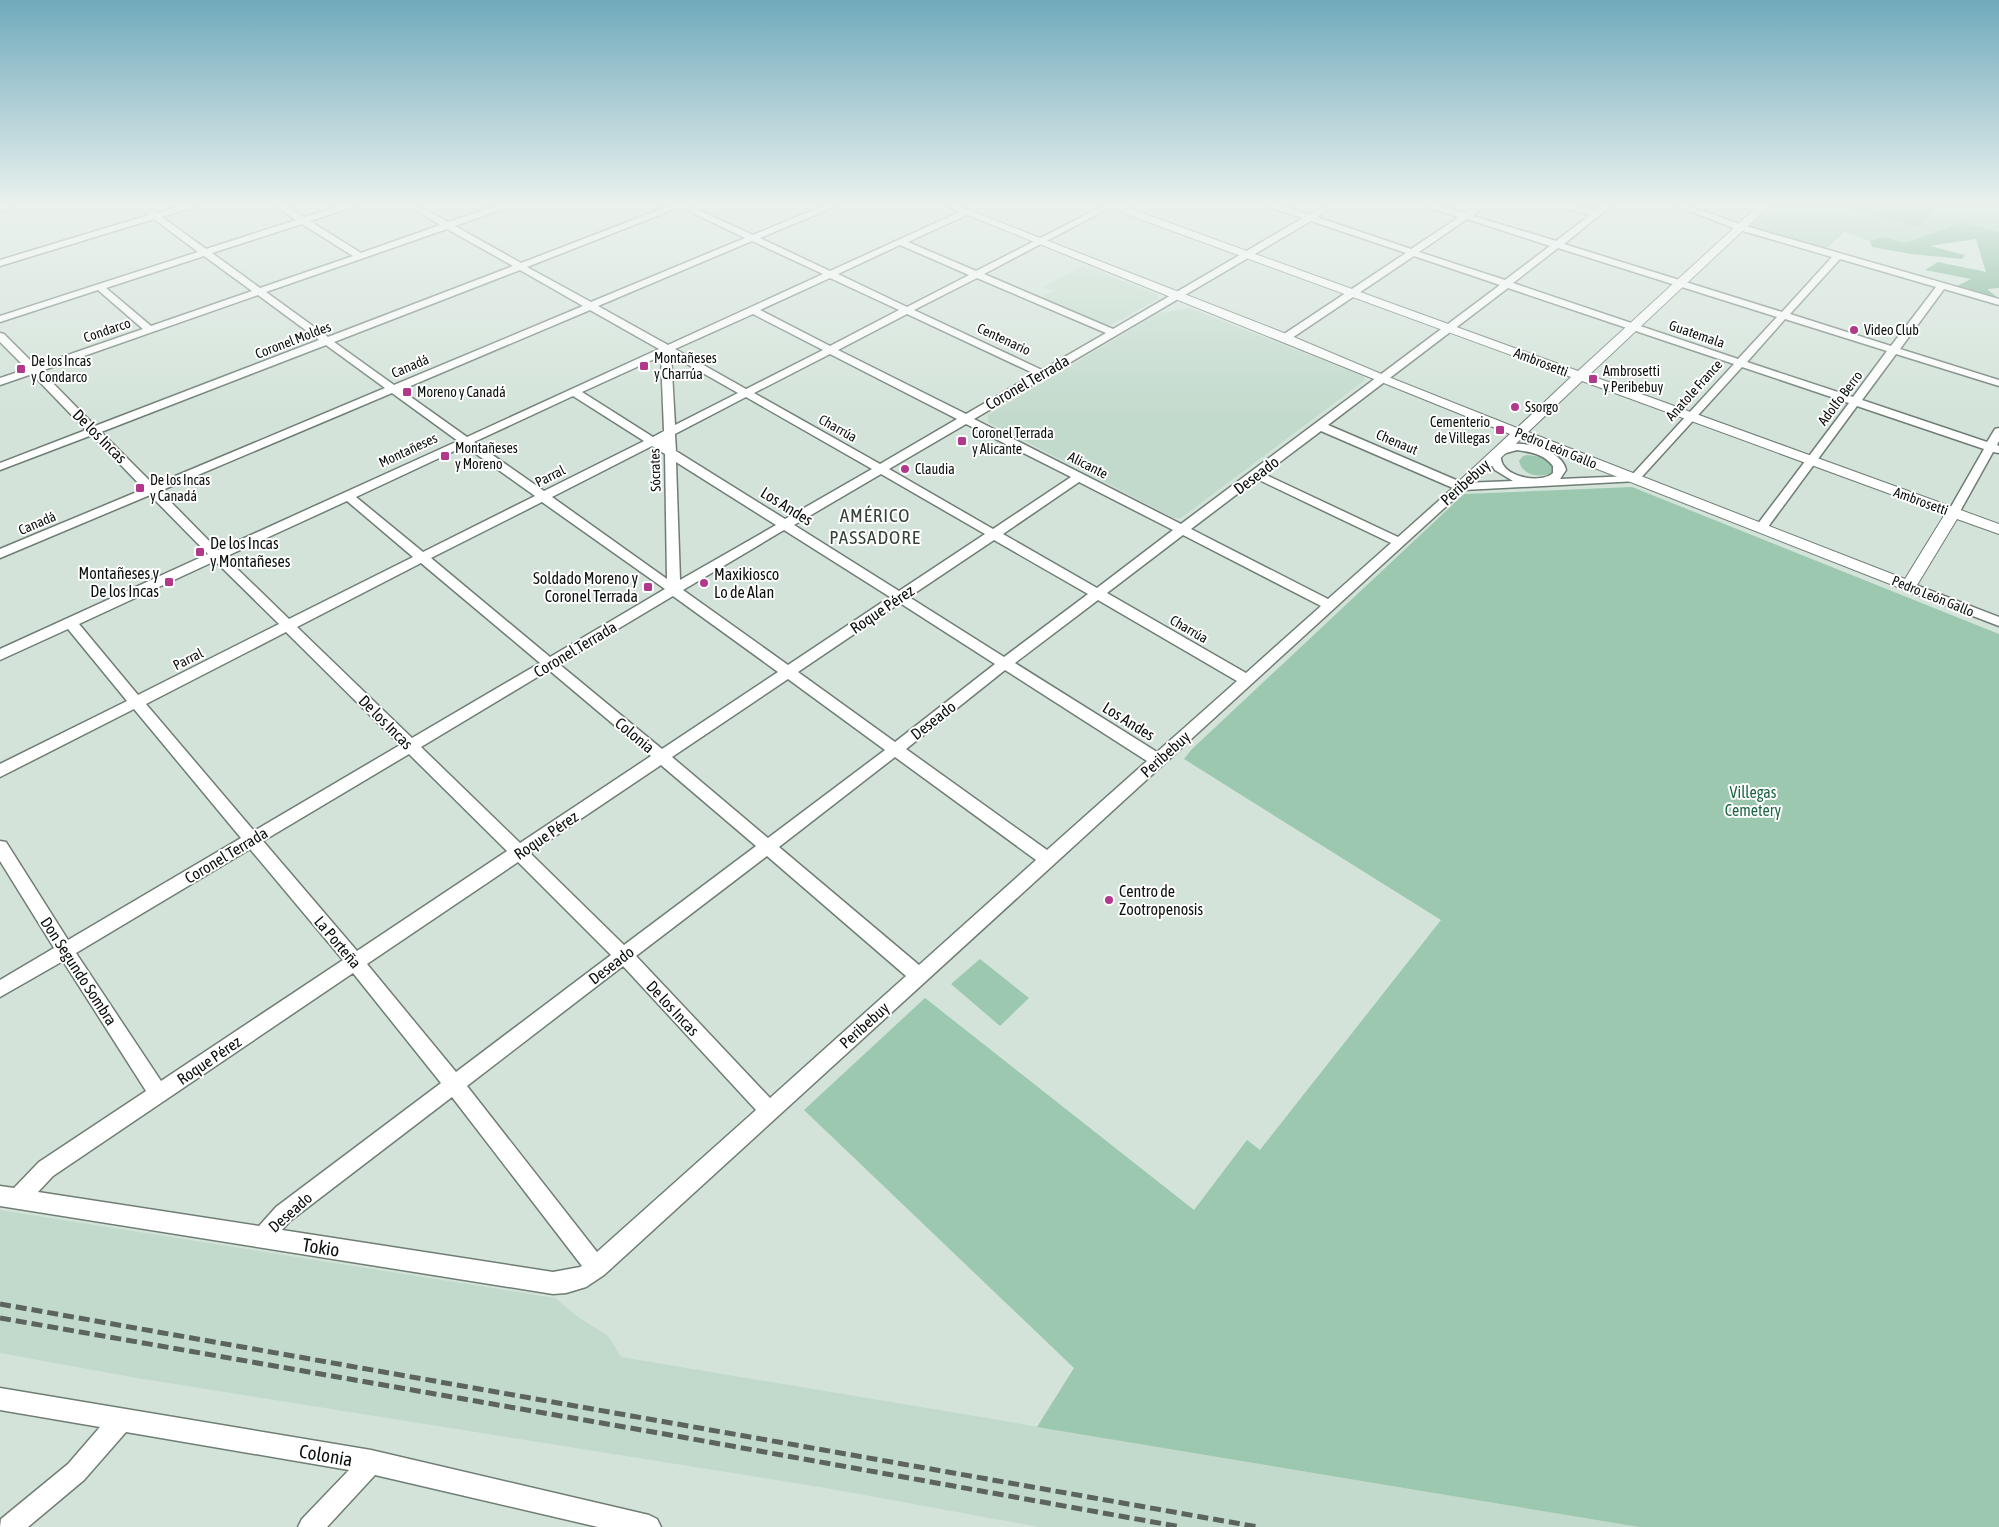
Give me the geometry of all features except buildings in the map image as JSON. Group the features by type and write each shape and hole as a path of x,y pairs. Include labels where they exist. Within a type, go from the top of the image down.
{"street":[{"path":"0,319 130,276"},
{"path":"239,276 1047,859"},
{"name":"Condarco","path":"0,382 304,276"},
{"name":"Coronel Moldes","path":"0,467 494,276"},
{"name":"Charrúa","path":"538,276 881,469 1247,680"},
{"name":"Canadá","path":"0,554 661,276"},
{"name":"Montañeses","path":"0,655 824,276"},
{"name":"Centenario","path":"834,276 1043,374"},
{"name":"Parral","path":"0,772 653,441 972,276"},
{"path":"982,276 1113,332"},
{"name":"Pedro León Gallo","path":"1129,276 1285,338 1381,379 1999,622"},
{"name":"Coronel Terrada","path":"0,989 964,419 1210,276"},
{"name":"Ambrosetti","path":"1308,276 1999,529"},
{"path":"1285,338 1377,276"},
{"name":"Guatemala","path":"1484,276 1995,448"},
{"name":"Deseado","path":"262,1238 283,1214 896,749 1004,664 1517,276"},
{"path":"1661,276 1999,383"},
{"name":"Peribebuy","path":"553,1283 566,1282 586,1276 597,1268 1047,859 1462,486 1689,276"},
{"name":"Anatole France","path":"1634,479 1820,276"},
{"path":"1912,276 1999,302"},
{"name":"Adolfo Berro","path":"1762,528 1942,285"},
{"path":"99,286 150,330"},
{"name":"Alicante","path":"753,310 1329,606"},
{"name":"De los Incas","path":"0,336 217,555 518,854 624,956 769,1111"},
{"name":"Sócrates","path":"665,349 668,364 674,590"},
{"name":"Los Andes","path":"574,392 1158,760"},
{"name":"Chenaut","path":"1320,426 1462,486"},
{"path":"1908,586 1995,448 1999,431"},
{"path":"1517,447 1528,448 1544,453 1556,461 1560,467 1560,473 1556,478 1539,483 1518,480 1501,471 1495,460 1500,450 1517,447"},
{"path":"1256,474 1399,542"},
{"name":"Roque Pérez","path":"9,1197 46,1169 1079,477"},
{"path":"1462,486 1634,479"},
{"name":"Colonia","path":"348,496 662,757 919,976"},
{"name":"La Porteña","path":"70,623 250,840 355,962 454,1084 597,1268"},
{"name":"Don Segundo Sombra","path":"0,847 159,1094"},
{"name":"Tokio","path":"9,1197 553,1283"},
{"name":"Colonia","path":"0,1399 371,1462 649,1527"},
{"path":"9,1527 76,1472 121,1420"},
{"path":"310,1527 371,1462"}],"shaded area":[{"path":"1063,276 1110,276 1157,294 1158,299 1112,325 1103,326 1040,298 1053,291 1043,287"},
{"path":"1189,308 1363,376 1365,380 1181,518 1174,518 988,422 988,415 1159,313"},
{"path":"0,1210 555,1298 578,1317 608,1336 621,1357 1639,1527 1039,1527 826,1488 137,1378 0,1353"}],"green space":[{"path":"1957,276 1999,276 1999,288 1987,289 1999,299 1955,287 1971,279"},
{"path":"1523,456 1547,458 1557,471 1547,475 1535,475 1525,471 1519,461"},
{"name":"Villegas Cemetery","path":"1632,487 1999,634 1999,1527 1639,1527 1037,1427 1074,1368 804,1110 925,998 1194,1210 1247,1140 1260,1150 1441,920 1184,759 1191,750 1464,494"},
{"path":"980,959 1029,998 1000,1026 951,984"}],"railway":[{"path":"0,1304 1258,1527"},
{"path":"0,1318 676,1436 1181,1527"}],"place":[{"name":"Video Club","path":"1854,330"},
{"name":"Montañeses y Charrúa","path":"644,366"},
{"name":"De los Incas y Condarco","path":"21,369"},
{"name":"Ambrosetti y Peribebuy","path":"1593,379"},
{"name":"Moreno y Canadá","path":"407,392"},
{"name":"Ssorgo","path":"1515,407"},
{"name":"Cementerio de Villegas","path":"1500,430"},
{"name":"Coronel Terrada y Alicante","path":"962,441"},
{"name":"Montañeses y Moreno","path":"445,456"},
{"name":"Claudia","path":"905,469"},
{"name":"De los Incas y Canadá","path":"140,488"},
{"name":"De los Incas y Montañeses","path":"200,552"},
{"name":"Montañeses y De los Incas","path":"169,582"},
{"name":"Maxikiosco Lo de Alan","path":"704,583"},
{"name":"Soldado Moreno y Coronel Terrada","path":"648,587"},
{"name":"Centro de Zootropenosis","path":"1109,900"}],"district":[{"name":"AMÉRICO PASSADORE","path":"875,526"}]}
